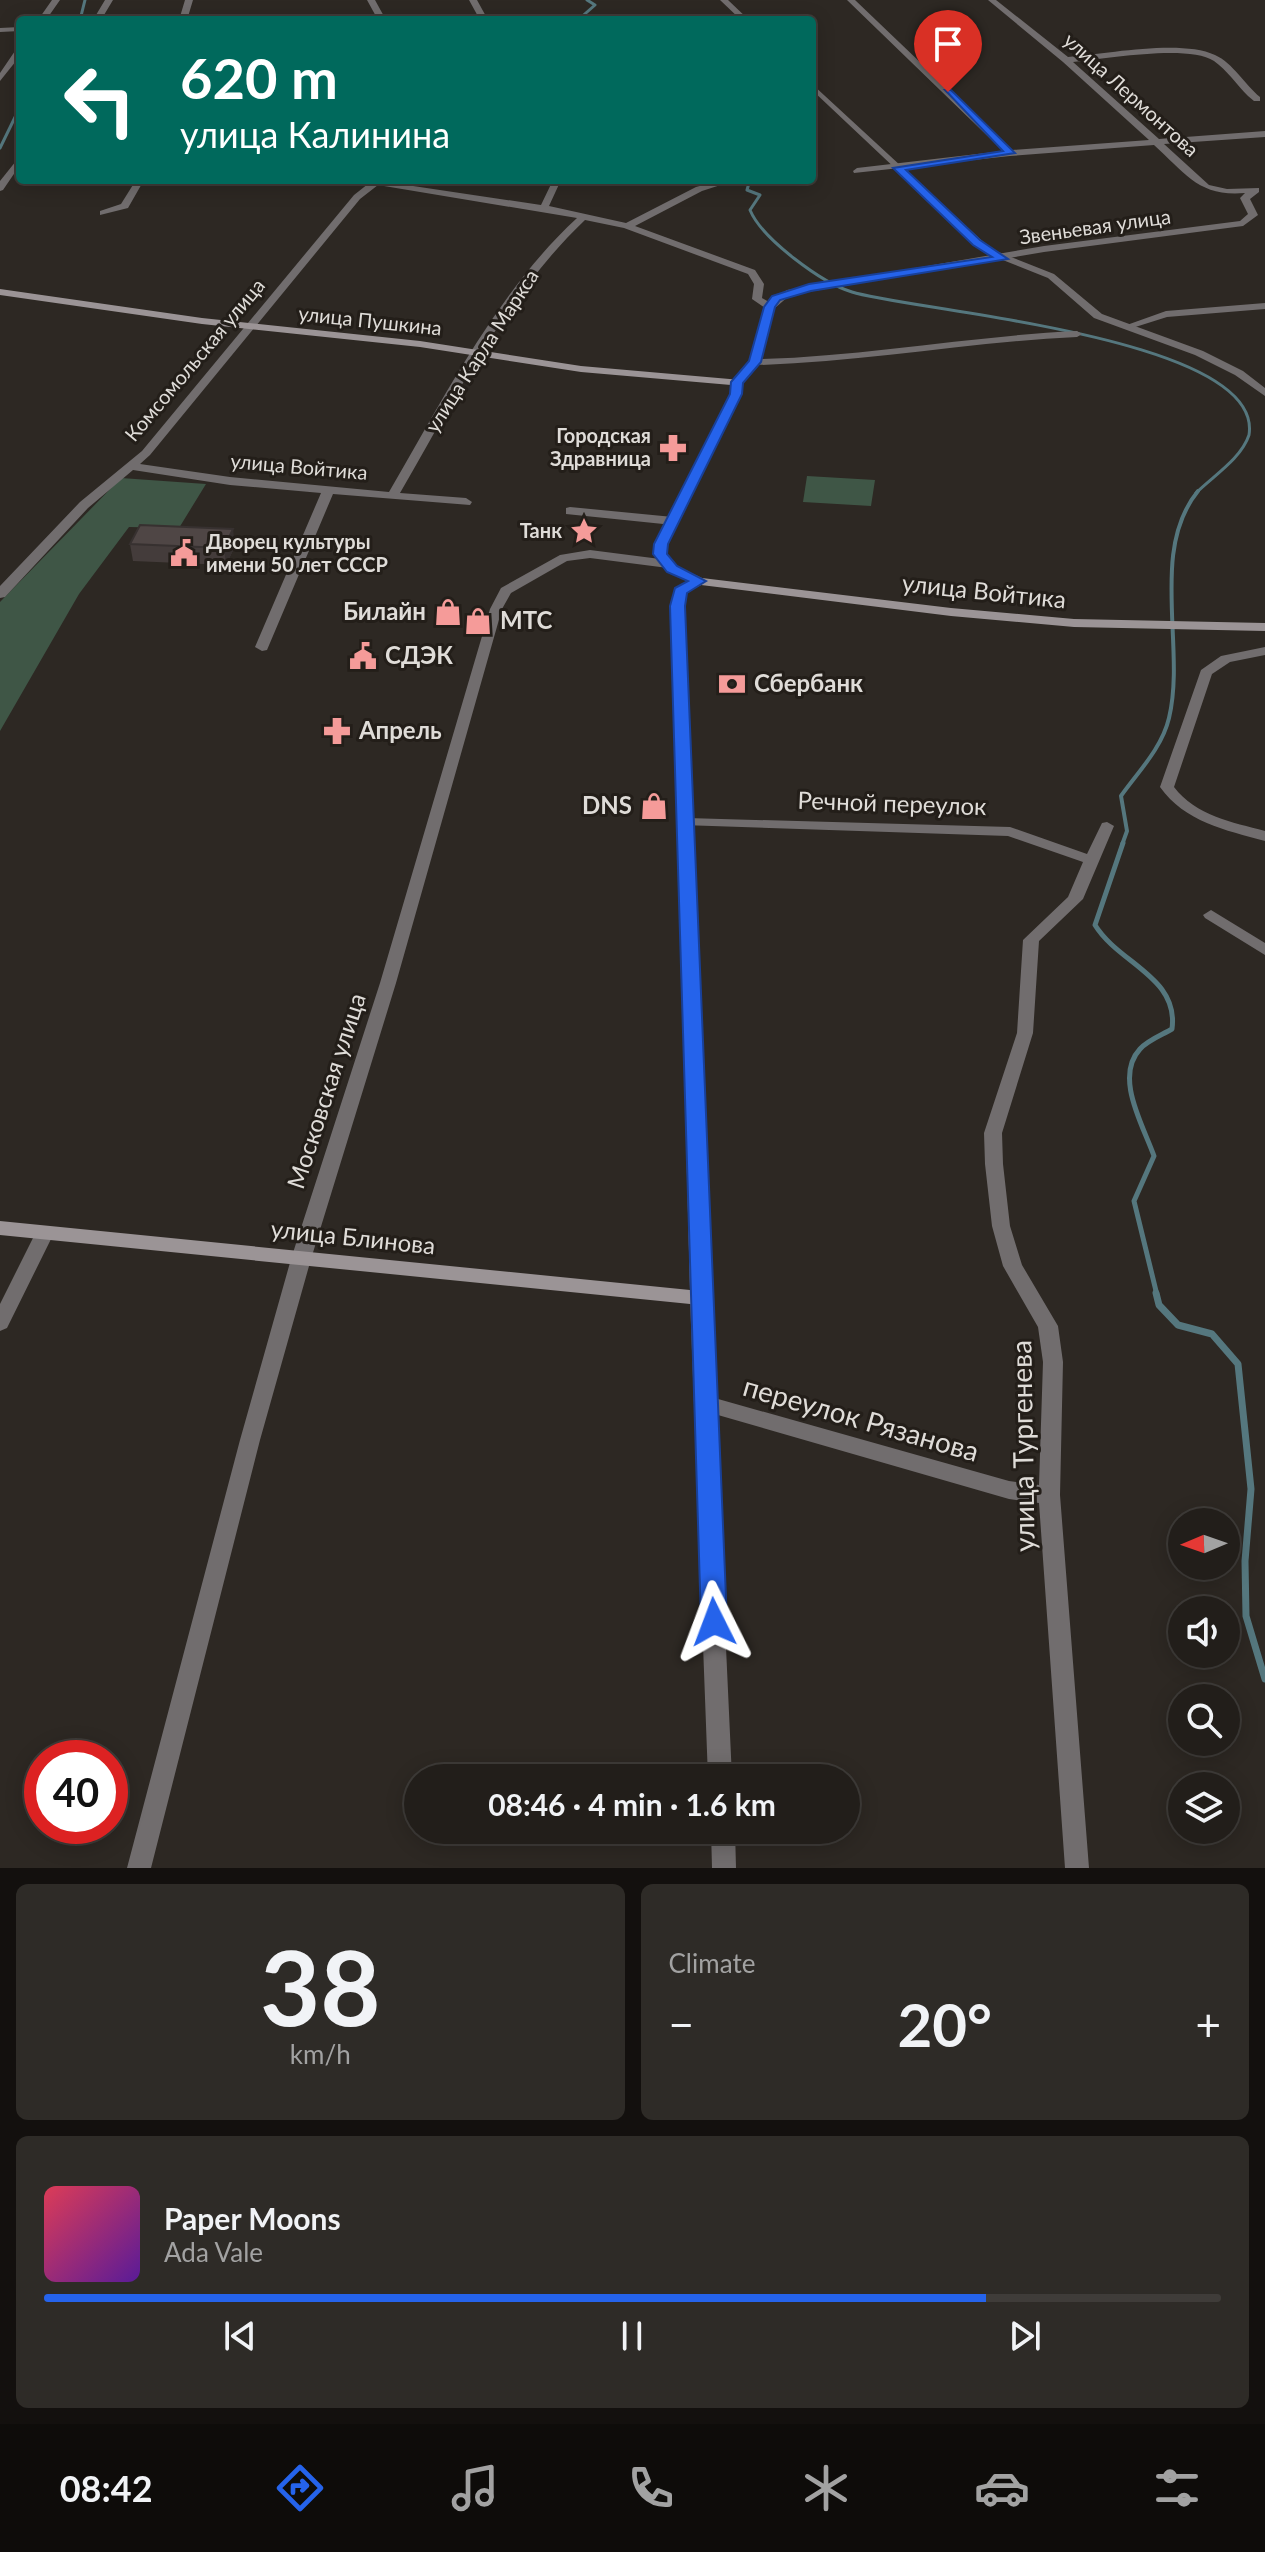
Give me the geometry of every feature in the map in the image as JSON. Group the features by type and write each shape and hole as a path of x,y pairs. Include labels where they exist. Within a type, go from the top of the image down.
{"main road":[{"name":"улица Пушкина","path":"0,292 250,326 477,351 581,369 737,382"},
{"path":"699,581 682,575 660,554 673,521 736,394 737,382"},
{"path":"699,581 680,591 678,606 700,1298"},
{"name":"улица Войтика","path":"699,581 951,612 1143,625 1265,627"},
{"name":"улица Блинова","path":"0,1228 700,1298"}],"street":[{"path":"724,0 741,16"},
{"path":"851,0 1010,153"},
{"name":"улица Лермонтова","path":"992,0 1066,60 1206,187 1227,192 1260,189"},
{"path":"1066,60 1181,51 1203,53 1222,64 1239,85 1257,99"},
{"path":"0,79 16,56"},
{"path":"816,90 977,242 1003,259 1051,276 1088,310 1199,353 1239,373 1265,393"},
{"path":"857,171 1010,153 1265,134"},
{"path":"0,188 16,165"},
{"path":"103,213 125,206 138,184"},
{"name":"Комсомольская улица","path":"0,594 84,505 146,453 357,197 374,184"},
{"path":"396,184 544,208 627,226 752,272 759,284 757,299 770,307 755,362 737,382"},
{"path":"544,208 555,184"},
{"path":"627,226 699,189 717,184"},
{"name":"Звеньевая улица","path":"770,307 787,293 821,286 1003,259 1044,249 1243,223 1253,215 1245,198 1260,189"},
{"name":"улица Карла Маркса","path":"392,496 477,351 549,249 584,216"},
{"path":"1129,326 1166,314 1265,306"},
{"path":"755,362 930,349 1018,335 1077,334"},
{"name":"улица Войтика","path":"130,466 328,491 466,502"},
{"path":"262,647 328,491"},
{"path":"570,511 673,521"},
{"name":"Московская улица","path":"139,1868 250,1440 301,1259 388,983 501,597 564,558 578,554 668,564"},
{"path":"1265,651 1227,658 1213,664 1206,673 1167,787 1176,802 1196,814 1265,836"},
{"name":"Речной переулок","path":"687,822 1010,832 1091,860"},
{"name":"улица Тургенева","path":"1077,1868 1049,1495 1053,1362 1048,1326 1013,1266 1001,1226 993,1133 1025,1033 1031,940 1075,899 1107,826"},
{"path":"1211,915 1265,950"},
{"path":"0,1323 45,1233"},
{"path":"700,1298 719,1764"},
{"name":"переулок Рязанова","path":"704,1403 1009,1490 1049,1495"},
{"path":"723,1844 724,1868"}],"green space":[{"path":"807,476 875,480 871,506 803,502"},
{"path":"121,478 206,484 179,528 129,527 79,594 0,731 0,602"}],"building":[{"path":"140,525 233,529 224,548 130,544"}],"waterway":[{"path":"81,16 85,0"},
{"path":"583,16 595,5 587,0"},
{"path":"0,148 16,115"},
{"path":"749,184 747,190 760,195 750,210 767,234 810,270 839,287 887,300 1079,334 1146,351 1202,374 1239,401 1249,435 1240,452 1198,491"},
{"path":"1122,845 1127,831 1121,796 1155,750 1169,718 1173,691 1172,571 1175,542 1183,515 1198,491"},
{"path":"1123,843 1095,925 1105,939 1157,984 1172,1011 1172,1029 1140,1049 1130,1073 1133,1101 1154,1156 1134,1201 1157,1295"},
{"path":"1156,1293 1159,1305 1178,1325 1212,1334 1238,1364 1251,1489 1245,1561 1246,1616 1265,1679"}],"place":[{"name":"Городская Здравница","path":"673,448"},
{"name":"Танк","path":"584,531"},
{"name":"Дворец культуры имени 50 лет СССР","path":"184,553"},
{"name":"Билайн","path":"448,612"},
{"name":"МТС","path":"478,621"},
{"name":"СДЭК","path":"363,656"},
{"name":"Сбербанк","path":"732,684"},
{"name":"Апрель","path":"337,731"},
{"name":"DNS","path":"654,806"}],"route":[{"path":"714,1622 700,1298 678,606 680,591 699,581 672,569 660,554 661,544 736,394 740,376 755,362 770,307 776,298 809,288 1003,259 977,242 898,168 1010,153 948,92"}]}
